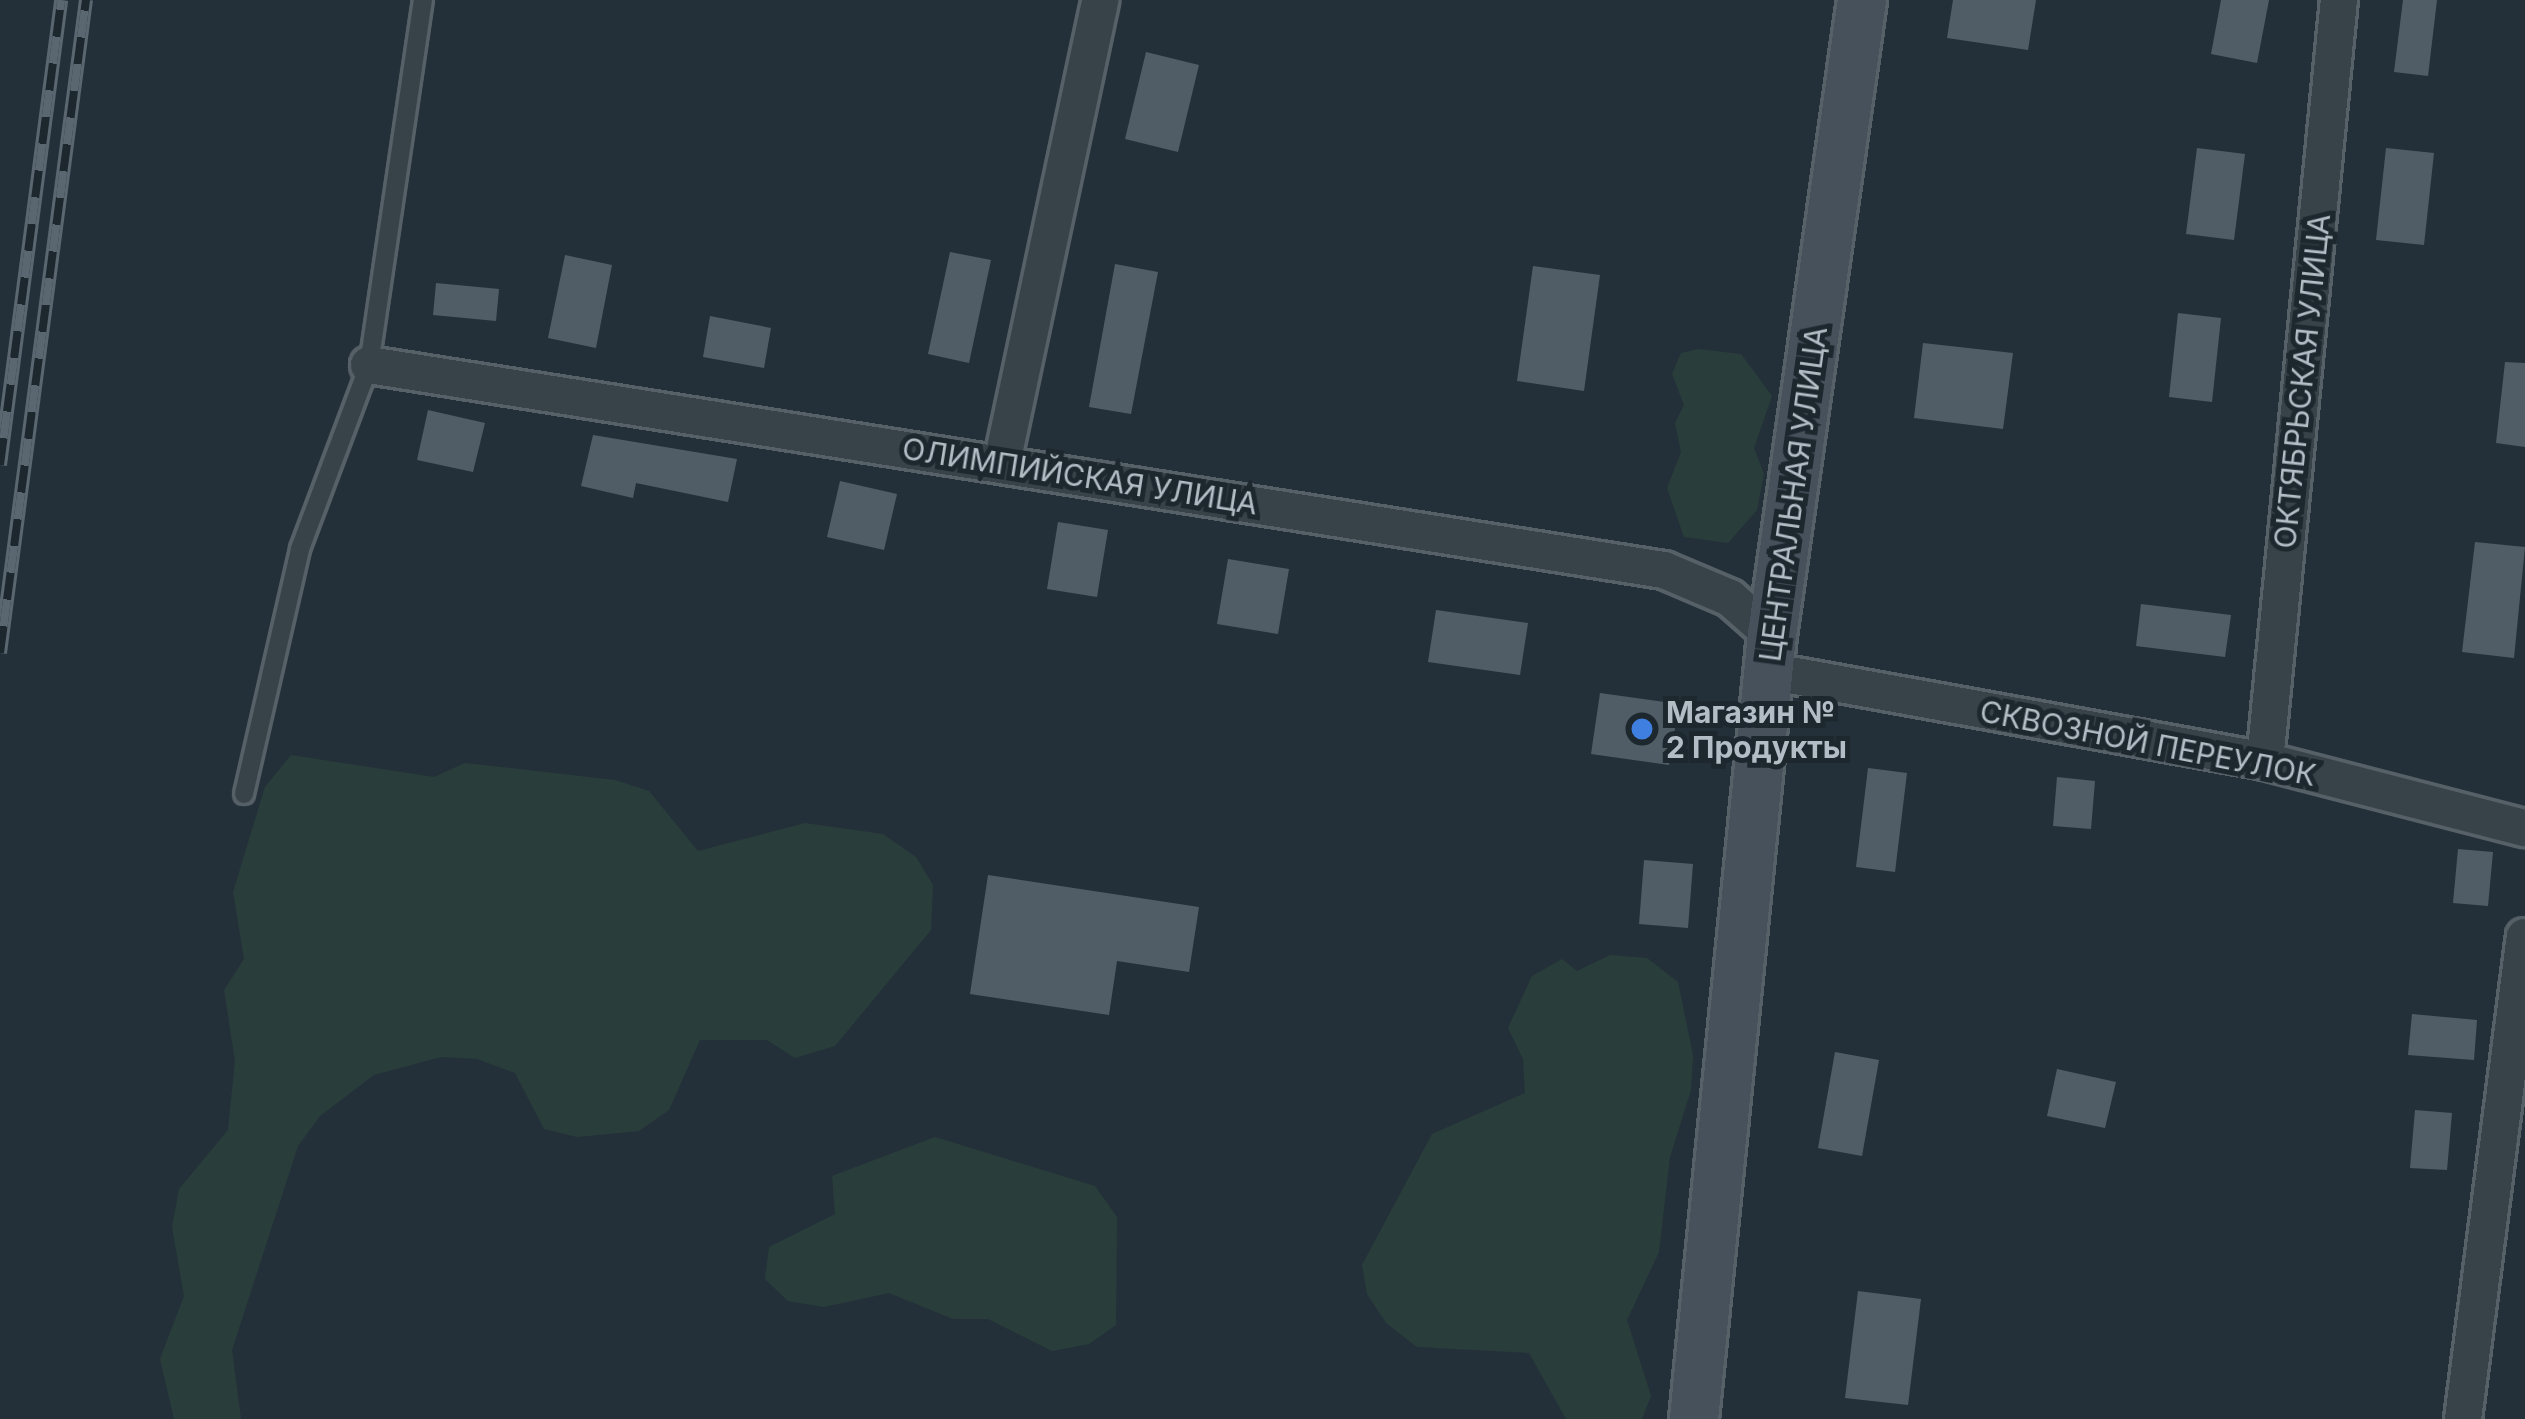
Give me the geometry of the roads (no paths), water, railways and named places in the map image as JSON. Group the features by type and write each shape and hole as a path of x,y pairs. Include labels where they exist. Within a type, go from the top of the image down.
{"street":[{"path":"1002,463 1100,0"},
{"name":"ЦЕНТРАЛЬНАЯ УЛИЦА","path":"1694,1419 1770,653 1862,0"},
{"name":"ОКТЯБРЬСКАЯ УЛИЦА","path":"2265,761 2339,0"},
{"name":"ОЛИМПИЙСКАЯ УЛИЦА","path":"370,365 1664,570 1730,598 1770,653"},
{"name":"СКВОЗНОЙ ПЕРЕУЛОК","path":"1770,653 2265,761 2525,828"},
{"path":"2464,1419 2525,938"}],"lane":[{"path":"244,794 300,549 370,365 423,0"}],"railway":[{"path":"0,465 61,0"},
{"path":"0,653 86,0"}],"place":[{"name":"Магазин № 2 Продукты","path":"1642,729"}]}
